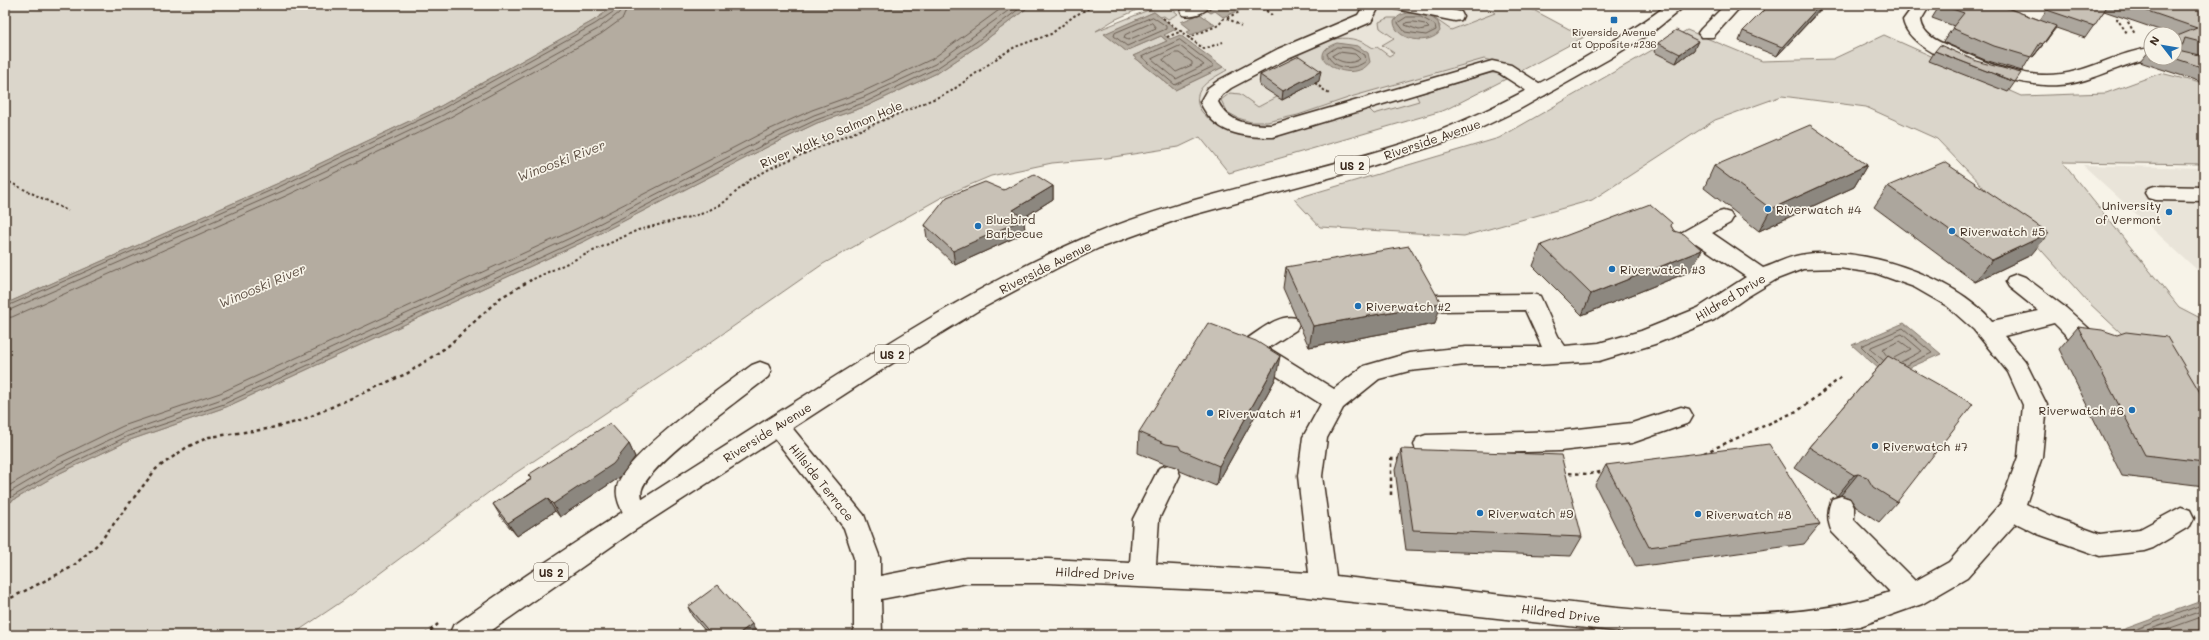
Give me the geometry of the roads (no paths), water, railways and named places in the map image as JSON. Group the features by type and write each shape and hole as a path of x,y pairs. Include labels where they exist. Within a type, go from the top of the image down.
{"street":[{"path":"1372,5 1365,18 1284,54 1225,84 1214,92 1209,102 1212,110 1218,118 1228,125 1252,130 1273,131 1492,66 1505,69 1539,91"},
{"path":"1402,5 1455,16"},
{"name":"Riverside Avenue","path":"463,635 549,573 777,426 979,301 1050,262 1093,242 1175,213 1326,172 1444,137 1482,122 1629,39 1678,5"},
{"path":"1707,33 1734,5"},
{"path":"1922,5 1912,20 1913,28 1925,41 1984,68 2022,78 2069,79 2130,56 2143,54"},
{"path":"2154,193 2204,194"},
{"path":"1672,247 1723,218"},
{"path":"1697,233 1762,278"},
{"name":"Hildred Drive","path":"868,590 967,571 1048,571 1272,581 1597,618 1698,627 1782,624 1860,614 1913,596 1958,570 2012,509 2030,457 2035,405 2017,367 1987,330 1955,300 1922,282 1877,266 1839,261 1801,262 1762,278 1738,291 1706,314 1647,338 1599,352 1559,355 1466,356 1409,362 1372,372 1335,401 1315,437 1310,476 1324,586"},
{"path":"2017,282 2058,314 2096,348"},
{"path":"1436,303 1532,302 1548,339 1559,355"},
{"path":"1987,330 2009,327 2058,314"},
{"path":"1288,324 1250,348 1335,401"},
{"path":"637,515 629,496 630,486 644,467 670,441 760,371"},
{"path":"1426,445 1560,442 1632,433 1681,416"},
{"name":"Hillside Terrace","path":"777,426 855,523 867,558 868,635"},
{"path":"1143,576 1142,547 1146,519 1168,475"},
{"path":"1841,508 1841,524 1883,568 1913,596"},
{"path":"2012,509 2047,526 2100,545 2144,540 2181,518"}],"water":[{"name":"Winooski River","path":"616,5 1031,5 979,45 939,72 867,106 817,123 771,145 585,241 226,407 130,440 60,473 5,505 5,304 281,182 439,107 593,21"},
{"path":"1218,5 1233,5 1240,10 1223,17 1215,11 1211,13 1206,10"},
{"path":"1154,12 1176,29 1164,35 1170,39 1180,35 1223,67 1175,90 1133,56 1167,41 1161,36 1126,51 1104,34"},
{"path":"1414,13 1428,15 1438,22 1440,31 1429,39 1422,40 1400,34 1394,22 1396,19 1402,14"},
{"path":"1200,14 1215,25 1191,35 1187,32 1191,30 1181,22"},
{"path":"1337,43 1358,46 1368,53 1370,62 1365,67 1353,71 1339,70 1333,67 1327,63 1323,58 1323,55 1327,48"},
{"path":"1904,323 1941,354 1888,377 1852,345"},
{"path":"2204,600 2204,635 2115,635 2122,630"}],"place":[{"name":"Riverside Avenue at Opposite #236","path":"1614,20"},
{"name":"Riverwatch #4","path":"1768,209"},
{"name":"University of Vermont","path":"2169,212"},
{"name":"Bluebird Barbecue","path":"978,226"},
{"name":"Riverwatch #5","path":"1952,231"},
{"name":"Riverwatch #3","path":"1612,269"},
{"name":"Riverwatch #2","path":"1358,306"},
{"name":"Riverwatch #6","path":"2132,410"},
{"name":"Riverwatch #1","path":"1210,413"},
{"name":"Riverwatch #7","path":"1875,446"},
{"name":"Riverwatch #9","path":"1480,513"},
{"name":"Riverwatch #8","path":"1698,514"}]}
